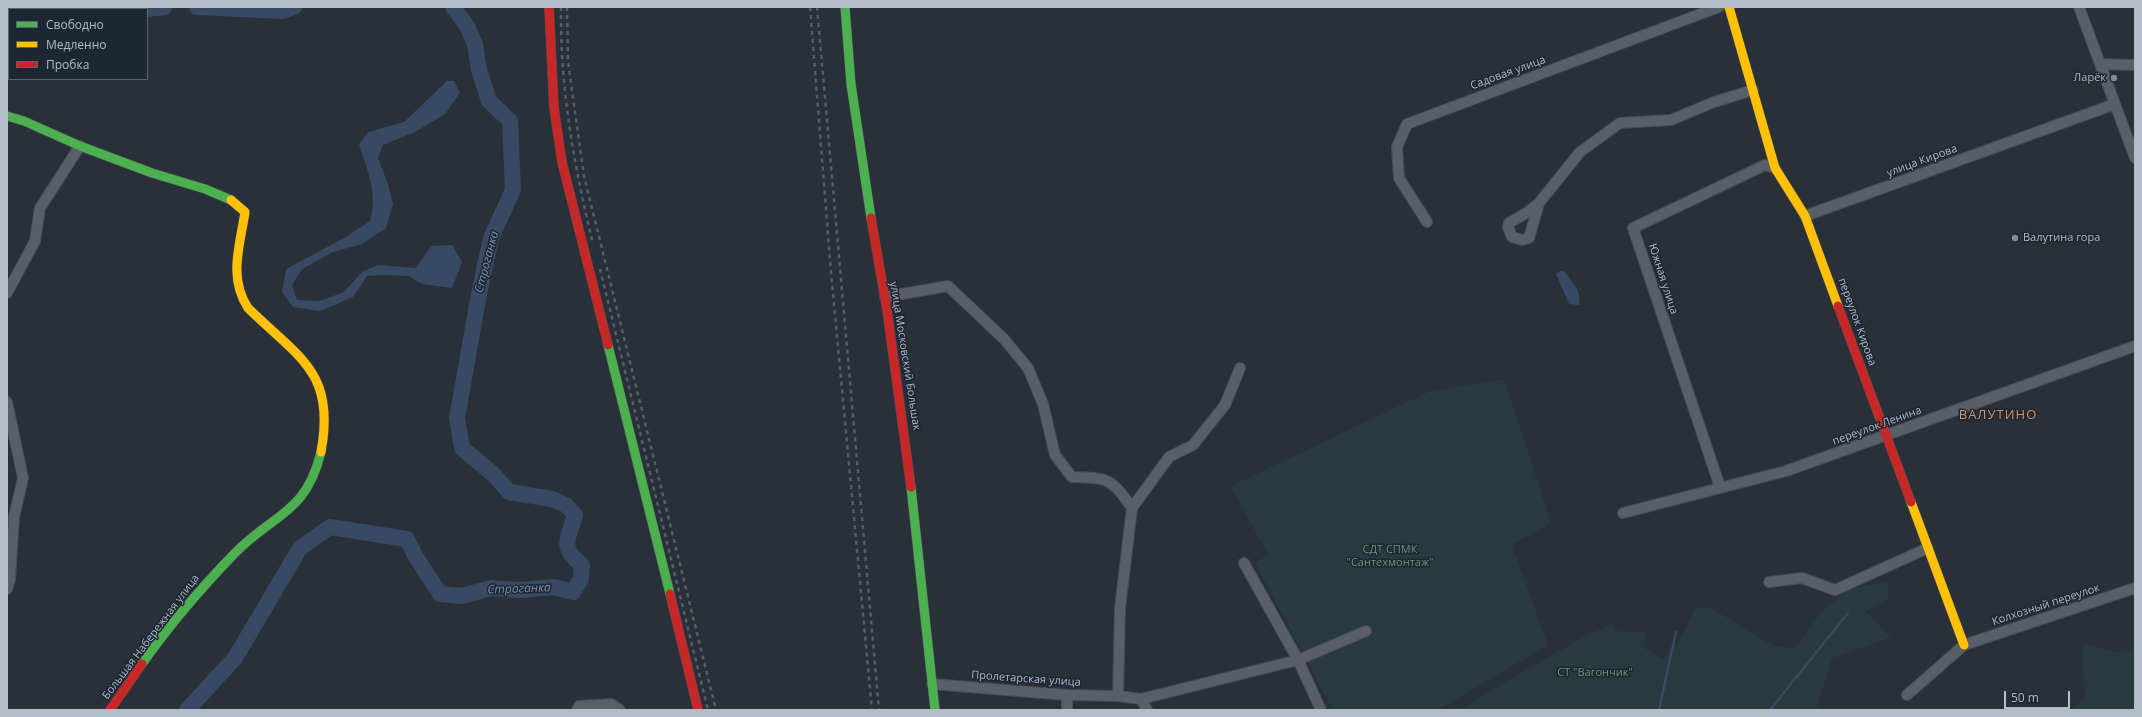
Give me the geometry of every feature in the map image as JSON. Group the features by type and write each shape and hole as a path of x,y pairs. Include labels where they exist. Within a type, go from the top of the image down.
{"street":[{"path":"549,7 554,108 562,162 662,558 698,710"},
{"name":"улица Московский Большак","path":"845,7 858,149 884,297 904,427 935,710"},
{"name":"Садовая улица","path":"1427,222 1399,178 1397,147 1407,124 1719,7"},
{"path":"1728,7 1775,168 1805,216"},
{"path":"2079,7 2135,158"},
{"path":"2100,64 2135,65"},
{"path":"1539,202 1580,152 1620,123 1671,120 1714,102 1753,90"},
{"name":"улица Кирова","path":"1805,216 2115,104"},
{"path":"7,116 24,121 80,146 40,208 35,241 7,293"},
{"name":"Большая Набережная улица","path":"80,146 152,173 211,191 229,199 245,212 235,275 242,298 248,308 313,372 322,391 326,415 324,437 319,460 301,498 262,532 245,543 205,584 177,618 110,710"},
{"path":"1771,154 1765,165 1775,168"},
{"name":"Южная улица","path":"1720,487 1633,228 1765,165"},
{"name":"переулок Кирова","path":"1805,216 1886,436"},
{"path":"884,297 948,286 1004,339 1028,368 1043,404 1055,455 1072,477 1099,478 1116,486 1132,508"},
{"name":"переулок Ленина","path":"1623,513 1786,471 2135,346"},
{"path":"1118,696 1120,608 1132,508 1169,457 1194,445 1225,405 1240,368"},
{"path":"7,402 23,478 14,518 10,578 7,589"},
{"path":"1886,436 1964,645"},
{"path":"1768,582 1802,578 1835,590 1928,548"},
{"path":"1244,563 1298,660 1321,710"},
{"name":"Колхозный переулок","path":"1907,695 1964,645 2135,588"},
{"name":"Пролетарская улица","path":"932,684 1067,696 1118,696 1141,699 1298,660 1366,631"},
{"path":"1067,696 1067,710"},
{"path":"1141,699 1147,710"},
{"path":"577,710 579,706 612,704 620,710"}],"green space":[{"name":"СДТ СПМК \"Сантехмонтаж\"","path":"1504,379 1551,523 1512,545 1548,645 1438,710 1333,710 1255,563 1268,555 1231,486 1430,391"},
{"name":"СТ \"Вагончик\"","path":"1888,582 1889,598 1866,611 1891,638 1832,658 1816,710 1458,710 1583,637 1613,624 1616,631 1646,632 1643,647 1662,659 1681,638 1696,607 1713,609 1772,645 1794,649 1825,607 1836,600 1843,589"},
{"path":"2084,643 2112,652 2135,651 2135,710 2071,710 2086,697 2082,665"}],"water":[{"path":"447,81 454,81 460,93 445,114 415,132 383,145 378,158 388,184 393,204 386,228 362,244 333,252 302,269 292,285 297,300 320,301 344,292 362,272 378,265 416,268 431,246 452,245 462,262 452,288 422,284 409,276 367,276 353,297 320,311 293,307 282,292 286,269 346,237 370,221 373,201 372,191 368,172 359,144 368,132 404,122"},
{"path":"1560,271 1564,271 1576,287 1580,300 1579,305 1569,304 1556,274"}],"waterway":[{"name":"Строганка","path":"52,7 59,8"},
{"name":"Строганка","path":"148,9 164,7"},
{"name":"Строганка","path":"197,7 283,11 294,7"},
{"name":"Строганка","path":"187,710 235,658 300,548 330,527 407,539 416,557 440,594 462,596 491,588 519,590 554,587 573,592 581,579 582,565 570,553 567,543 575,515 566,505 552,499 509,492 493,474 462,448 457,418 479,294 491,238 513,190 510,121 489,101 479,70 475,44 467,26 453,7"},
{"path":"1770,710 1848,613"},
{"path":"1659,710 1676,632"}],"railway":[{"path":"561,7 563,67 570,127 574,156 593,244"},
{"path":"567,7 568,62 584,176 716,710"},
{"path":"810,7 831,272 872,710"},
{"path":"817,7 879,710"},
{"path":"600,269 708,710"}],"traffic: fast":[{"path":"845,7 851,84 871,218"},
{"path":"7,116 24,121 80,146 152,173 205,189 231,200"},
{"path":"608,345 670,594"},
{"path":"142,664 175,621 222,566 249,540 287,511 297,501 307,488 315,472 321,452"},
{"path":"911,487 935,710"}],"traffic: slow":[{"path":"1729,7 1775,168 1805,216 1838,306"},
{"path":"231,200 245,212 238,249 238,285 248,308 297,354 309,369 318,384 323,403 324,425 321,452"},
{"path":"1911,502 1964,645"}],"traffic: jam":[{"path":"549,7 554,108 562,162 608,345"},
{"path":"871,218 887,310 911,487"},
{"path":"1838,306 1911,502"},
{"path":"670,594 698,710"},
{"path":"110,710 142,664"}],"place":[{"name":"Ларёк","path":"2114,78"},
{"name":"Валутина гора","path":"2015,238"}],"district":[{"name":"ВАЛУТИНО","path":"1998,415"}]}
